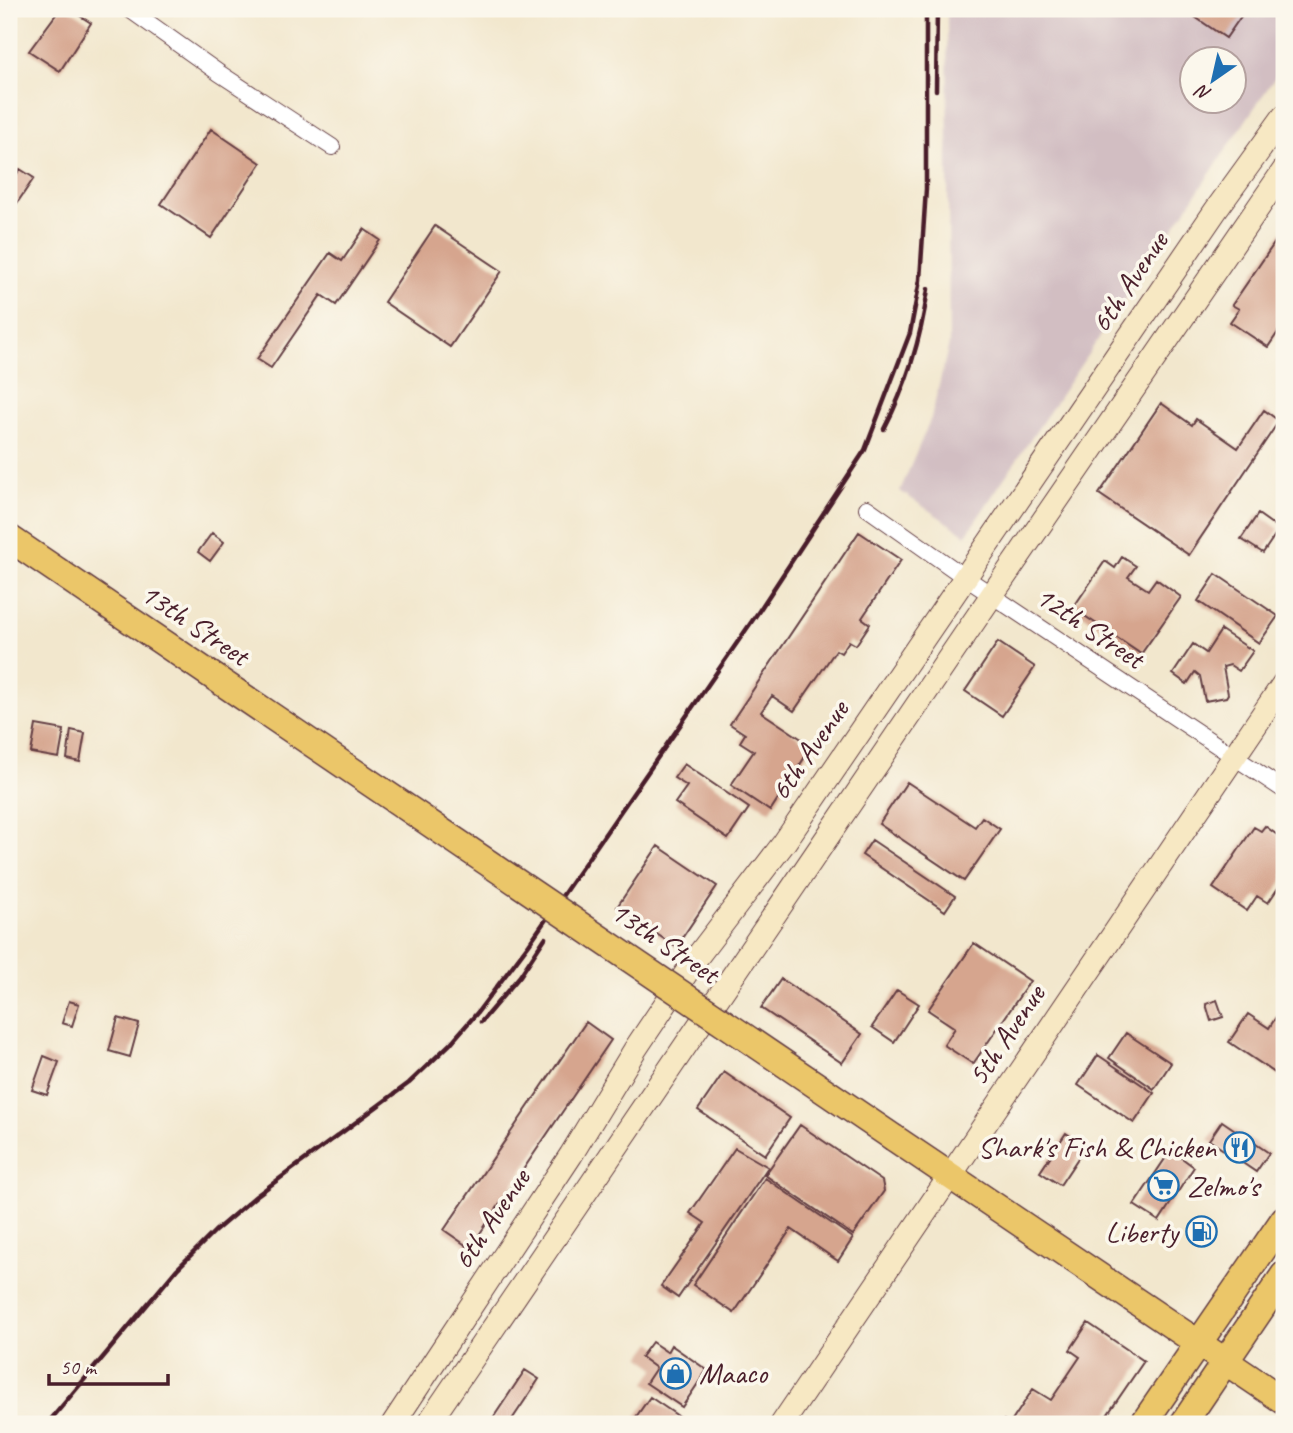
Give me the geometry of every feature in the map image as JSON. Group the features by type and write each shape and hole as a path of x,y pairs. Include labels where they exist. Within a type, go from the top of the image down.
{"main road":[{"name":"13th Street","path":"9,538 1284,1401"},
{"path":"1143,1424 1284,1219"},
{"path":"1183,1424 1284,1275"}],"street":[{"path":"129,9 219,73 332,147"},
{"name":"6th Avenue","path":"405,1420 636,1048 691,967 784,843 1216,210 1284,116"},
{"path":"428,1424 992,595 1283,176 1255,159"},
{"name":"12th Street","path":"867,508 966,578 1284,790"},
{"name":"5th Avenue","path":"782,1424 1284,683"}],"shaded area":[{"path":"947,9 1284,9 1284,64 966,535 900,491 931,418 949,344"}],"building":[{"path":"60,9 69,9 91,23 60,71 29,51"},
{"path":"1201,9 1246,9 1226,38 1195,17"},
{"path":"211,129 261,163 211,238 161,204"},
{"path":"20,169 34,178 17,203 9,197 9,186"},
{"path":"435,226 502,271 450,347 384,302"},
{"path":"364,229 380,240 336,305 321,295 271,368 257,359 330,253 342,261"},
{"path":"1284,229 1284,323 1268,347 1230,322 1239,309 1232,305"},
{"path":"1161,403 1192,425 1196,419 1238,448 1264,410 1279,421 1189,555 1099,494"},
{"path":"1258,514 1279,529 1263,553 1241,539"},
{"path":"859,532 901,560 862,618 870,624 856,645 849,641 841,653 836,650 794,711 772,696 761,712 812,746 770,811 731,785 754,751 740,742 745,734 730,724"},
{"path":"212,533 224,542 210,561 198,552"},
{"path":"1122,557 1136,566 1128,577 1148,590 1156,579 1181,597 1141,654 1073,608 1105,561 1115,568"},
{"path":"1216,574 1278,616 1259,643 1198,601"},
{"path":"1221,630 1253,651 1239,671 1230,665 1223,667 1228,694 1226,697 1205,701 1200,676 1195,672 1187,684 1173,674 1193,644 1206,653"},
{"path":"998,642 1035,667 1002,716 965,691"},
{"path":"36,725 64,730 59,758 31,753"},
{"path":"71,730 85,733 80,762 67,759"},
{"path":"684,764 749,808 728,839 675,803 687,786 674,778"},
{"path":"907,782 975,827 982,817 1000,829 964,881 879,824"},
{"path":"1265,826 1284,840 1284,879 1268,903 1257,896 1247,911 1213,888 1254,827 1261,831"},
{"path":"872,840 955,896 945,911 862,855"},
{"path":"658,846 717,886 676,947 617,907"},
{"path":"974,943 1030,981 973,1064 944,1045 955,1028 928,1010"},
{"path":"781,979 862,1034 842,1063 761,1008"},
{"path":"897,990 919,1004 894,1042 872,1027"},
{"path":"1217,1000 1223,1017 1211,1021 1206,1004"},
{"path":"69,1001 79,1004 72,1026 62,1023"},
{"path":"1248,1014 1269,1028 1276,1017 1284,1022 1284,1079 1229,1042"},
{"path":"118,1018 139,1024 130,1057 109,1051"},
{"path":"586,1022 611,1040 470,1248 444,1230"},
{"path":"1126,1033 1171,1063 1154,1089 1109,1058"},
{"path":"1098,1055 1154,1093 1134,1123 1078,1085"},
{"path":"44,1056 59,1062 47,1095 32,1090"},
{"path":"724,1072 790,1118 765,1155 698,1110"},
{"name":"Shark's Fish & Chicken","path":"1222,1121 1269,1153 1256,1172 1209,1140"},
{"path":"800,1125 882,1181 884,1191 853,1235 765,1175"},
{"path":"1066,1133 1086,1146 1060,1185 1040,1172"},
{"path":"735,1148 768,1167 678,1298 661,1286 705,1223 690,1213"},
{"name":"Zelmo's","path":"1171,1150 1194,1167 1159,1221 1134,1205"},
{"path":"765,1178 853,1238 838,1261 791,1229 734,1313 693,1285"},
{"path":"1088,1323 1144,1361 1101,1424 1010,1424 1033,1389 1051,1400 1080,1357 1070,1350"},
{"path":"652,1342 667,1352 671,1345 707,1370 682,1407 646,1383 656,1368 641,1357"},
{"path":"525,1370 539,1379 509,1424 489,1424"},
{"path":"650,1397 678,1416 672,1424 631,1424"}],"railway":[{"path":"47,1424 177,1269 215,1231 256,1196 409,1083 450,1044 477,1013 529,944 759,611 865,450 910,333 920,280 926,189 926,9"},
{"path":"936,90 937,9"},
{"path":"884,429 912,361 928,289"},
{"path":"481,1022 520,976 545,938"}],"place":[{"name":"Shark's Fish & Chicken","path":"1239,1147"},
{"name":"Zelmo's","path":"1164,1186"},
{"name":"Liberty","path":"1201,1232"},
{"name":"Maaco","path":"676,1373"}]}
